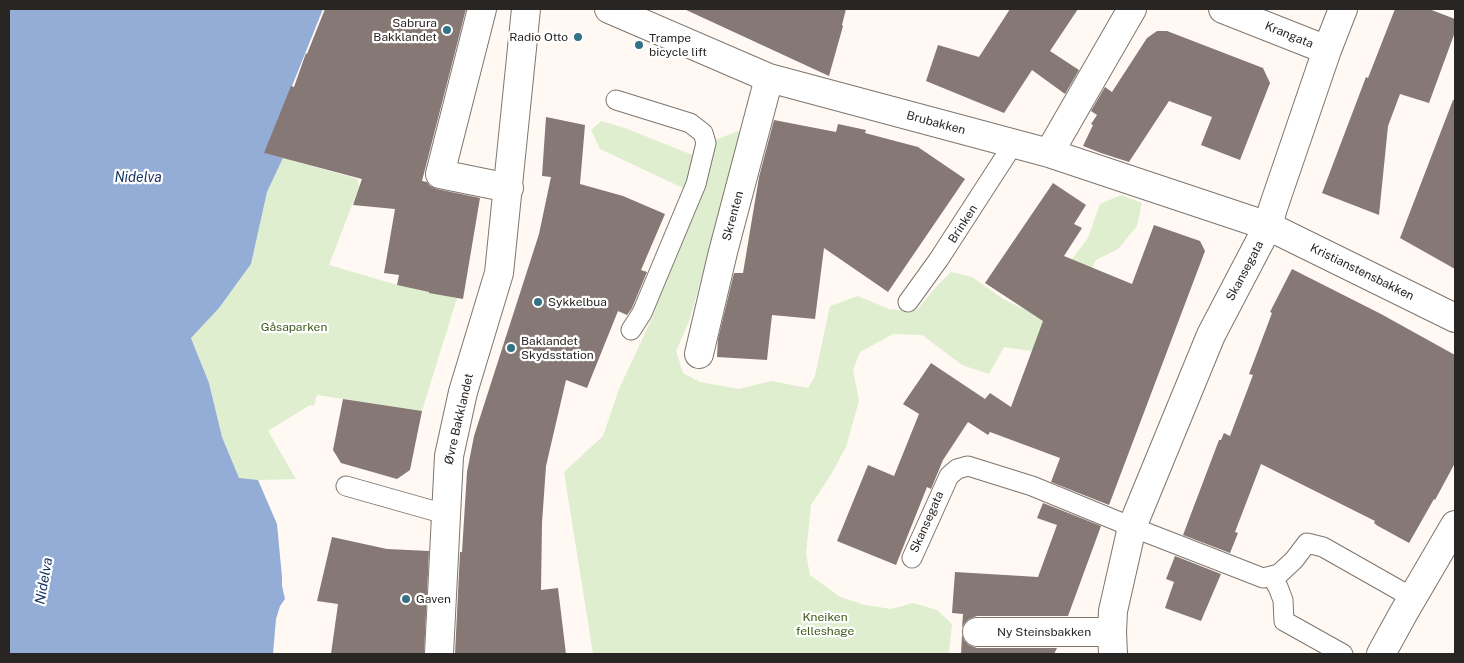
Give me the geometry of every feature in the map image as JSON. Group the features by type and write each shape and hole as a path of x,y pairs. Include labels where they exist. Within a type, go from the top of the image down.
{"street":[{"path":"482,9 434,173 509,188"},
{"name":"Øvre Bakklandet","path":"439,654 449,456 463,392 499,273 526,9"},
{"name":"Brubakken","path":"609,9 769,78 1049,153 1268,226"},
{"path":"1049,153 1132,9"},
{"name":"Krangata","path":"1223,9 1327,50"},
{"name":"Skansegata","path":"1112,643 1113,611 1132,527 1211,335 1268,226 1272,208 1343,9"},
{"name":"Skrenten","path":"699,354 723,252 769,78"},
{"name":"Kristianstensbakken","path":"1268,226 1455,318"},
{"path":"1381,654 1455,526"},
{"name":"Ny Steinsbakken","path":"977,632 1112,643"}],"lane":[{"path":"616,100 690,123 703,133 706,143 696,184 642,313 631,330"},
{"name":"Brinken","path":"908,302 939,259 1014,144"},
{"name":"Skansegata","path":"912,558 949,476 957,469 968,466 1032,486 1132,527"},
{"path":"346,486 445,514"},
{"path":"1132,527 1264,578 1279,574 1294,560 1307,543 1323,547 1413,598"},
{"path":"1271,576 1283,600 1284,621 1343,654"}],"green space":[{"name":"Kneiken felleshage","path":"601,121 625,128 695,156 713,141 738,131 755,148 703,272 690,319 676,351 683,373 700,382 739,389 771,381 808,388 815,376 830,306 858,296 889,309 916,311 951,272 972,277 1003,299 1034,314 1088,238 1100,204 1121,195 1142,203 1137,226 1118,249 1096,260 1054,339 1030,351 1004,347 989,374 962,365 922,335 893,334 860,352 853,370 859,401 846,447 811,505 806,554 810,575 840,597 865,605 891,609 913,603 937,610 952,624 949,654 593,654 564,472 603,436 619,389 652,318 670,251 683,188 600,149 591,130"},
{"name":"Gåsaparken","path":"283,158 358,179 359,187 329,265 397,285 457,298 422,411 317,395 314,406 310,405 268,431 296,479 239,479 222,437 209,383 191,337 219,308 251,264 267,192"}],"water":[{"name":"Nidelva","path":"9,9 323,9 265,153 283,158 267,192 251,264 219,308 191,338 209,383 222,437 239,478 258,480 277,524 282,586 285,599 280,606 276,619 273,654 9,654"}],"building":[{"path":"325,9 466,9 422,181 437,189 480,198 463,299 397,285 399,275 384,273 395,209 353,205 362,179 264,153 291,86 294,87"},
{"path":"684,9 846,9 829,76"},
{"path":"1010,9 1078,9 1050,51 1079,70 1065,94 1032,70 1004,113 926,81 938,45 979,57"},
{"path":"1395,9 1429,9 1455,19 1455,32 1429,103 1400,94 1388,126 1379,215 1322,193 1366,77 1368,78"},
{"path":"1157,31 1167,31 1263,68 1270,83 1240,160 1201,145 1212,117 1169,101 1129,162 1083,146 1093,125 1091,124 1097,115 1091,111 1105,87 1112,92 1147,38"},
{"path":"1453,100 1455,100 1455,269 1400,238"},
{"path":"546,117 585,125 580,184 623,196 665,214 641,270 647,272 632,308 627,315 618,311 587,388 566,380 546,466 542,523 541,590 558,588 566,654 455,654 460,552 462,552 467,472 474,436 539,234 551,177 542,176"},
{"path":"774,120 836,132 838,124 866,130 865,133 918,147 965,179 888,292 824,248 815,319 772,315 767,360 717,357 718,339 734,273 743,273 759,177"},
{"path":"1053,183 1086,205 1074,224 1082,228 1064,256 1132,284 1154,225 1200,241 1205,251 1109,505 1051,482 1060,458 990,432 988,435 968,422 943,460 931,489 927,487 896,565 837,541 868,465 894,476 919,414 903,404 931,363 985,399 990,393 1011,407 1043,321 985,283"},
{"path":"1292,269 1381,314 1455,355 1455,463 1409,543 1378,526 1374,523 1375,521 1261,464 1235,532 1238,533 1230,553 1183,535 1219,440 1221,440 1224,433 1230,436 1253,375 1249,374 1272,313 1270,312"},
{"path":"343,399 422,411 410,470 397,479 341,463 333,450"},
{"path":"1043,503 1101,526 1068,616 977,616 969,619 962,628 963,614 952,613 955,572 1038,577 1057,525 1037,518"},
{"path":"332,537 387,549 429,551 424,654 331,654 338,604 317,601"},
{"path":"1175,556 1221,574 1201,621 1165,608 1174,582 1166,579"},
{"path":"962,635 969,645 977,648 1057,648 1054,654 961,654"}],"place":[{"name":"Sabrura Bakklandet","path":"447,30"},
{"name":"Radio Otto","path":"578,37"},
{"name":"Trampe bicycle lift","path":"639,45"},
{"name":"Sykkelbua","path":"538,302"},
{"name":"Baklandet Skydsstation","path":"511,348"},
{"name":"Gaven","path":"406,599"}]}
